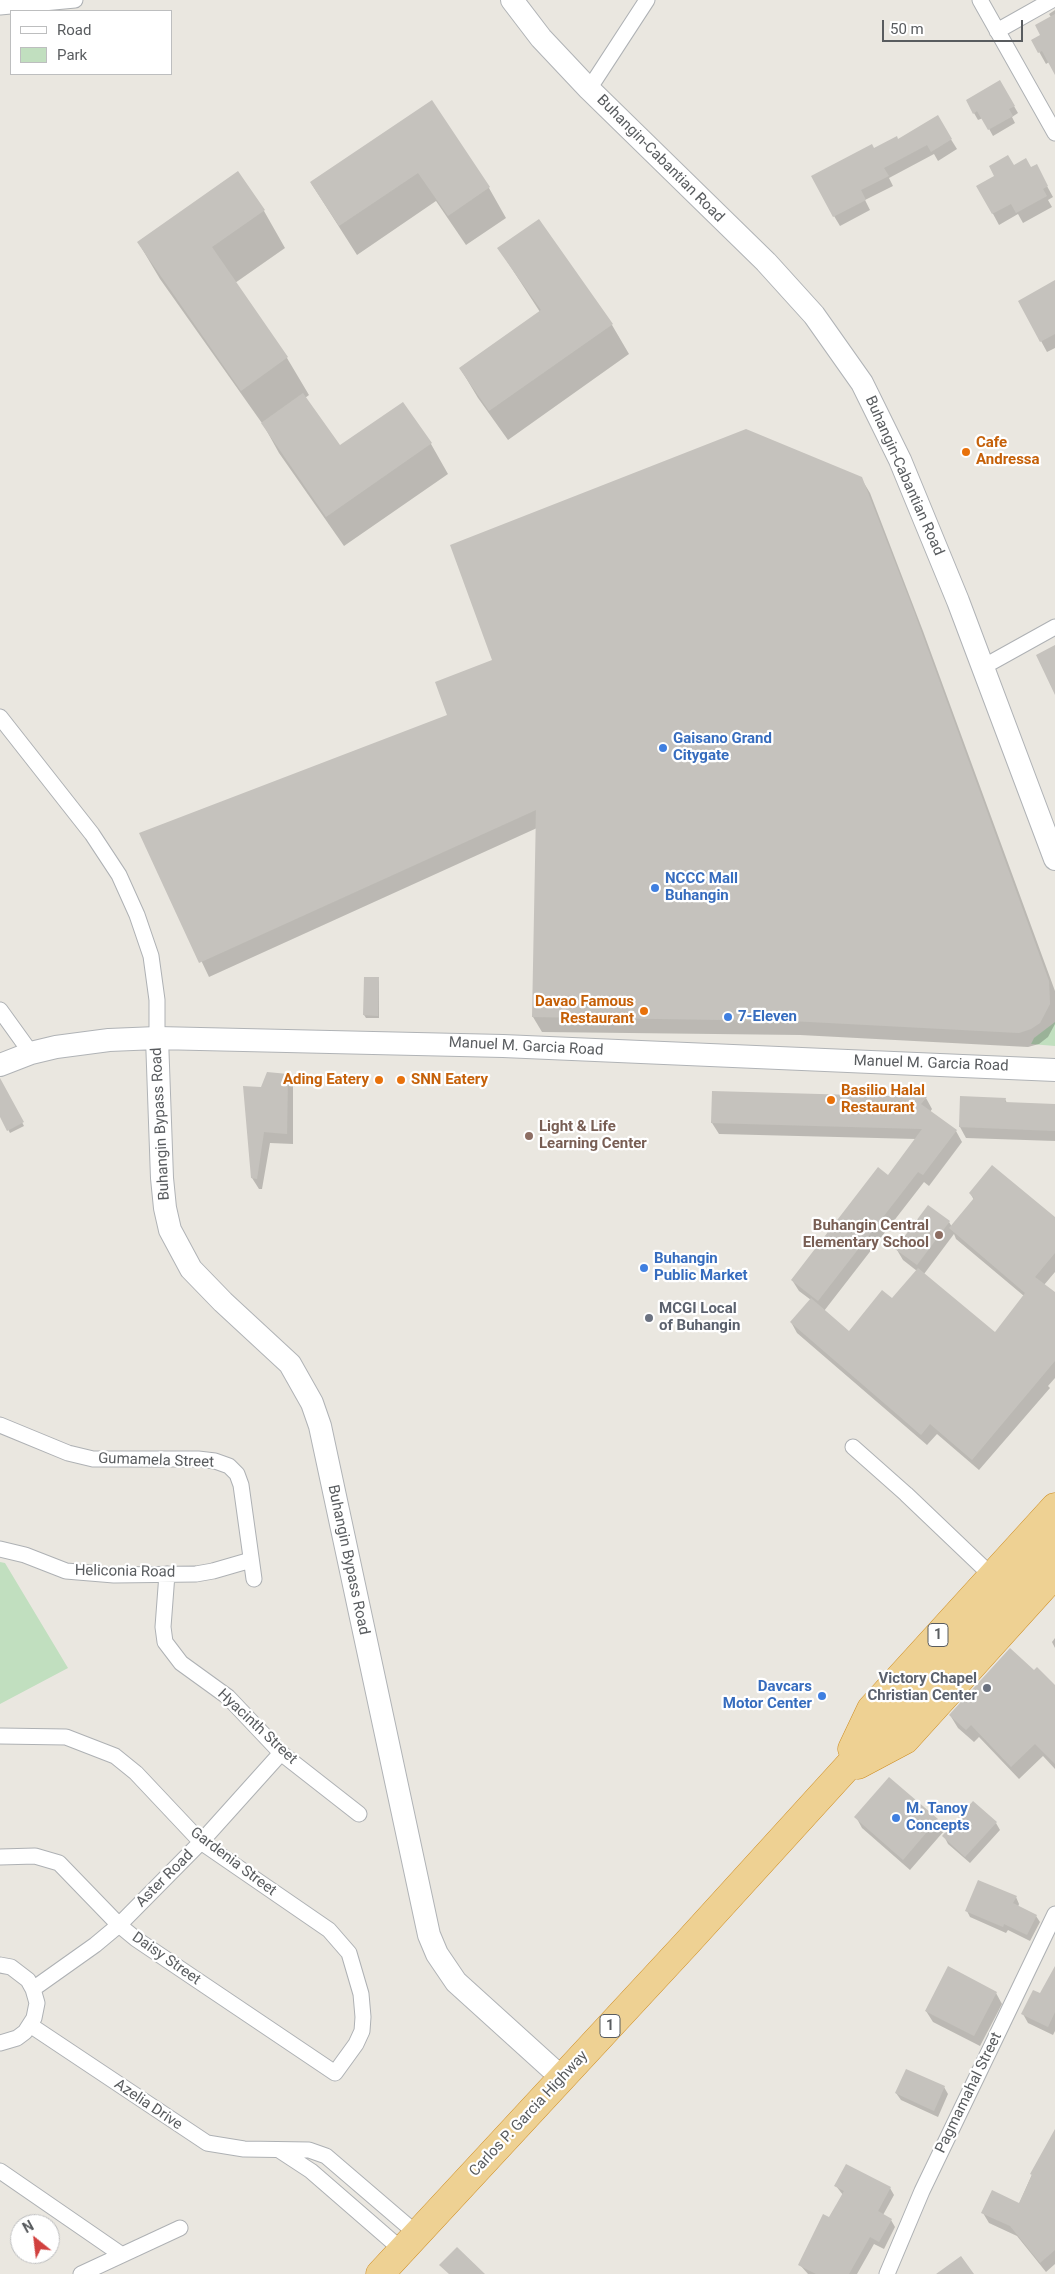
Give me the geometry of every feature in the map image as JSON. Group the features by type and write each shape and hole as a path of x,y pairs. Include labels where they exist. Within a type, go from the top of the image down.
{"highway":[{"name":"Carlos P. Garcia Highway","path":"840,1776 871,1709 1055,1507"},
{"name":"Carlos P. Garcia Highway","path":"380,2274 840,1776 1055,1539"},
{"name":"Carlos P. Garcia Highway","path":"840,1776 905,1740 1055,1574"}],"main road":[{"name":"Buhangin-Cabantian Road","path":"512,0 540,38 590,90 766,262 814,315 843,353 869,395 900,460 983,667 1055,860"},
{"name":"Manuel M. Garcia Road","path":"0,1065 31,1053 87,1042 157,1038 503,1046 1055,1070"},
{"name":"Buhangin Bypass Road","path":"157,1038 162,1178 165,1208 170,1230 191,1269 223,1302 290,1364 303,1384 317,1418 429,1935 445,1969 463,1989 562,2078"}],"street":[{"path":"0,7 75,0"},
{"path":"590,90 647,0"},
{"path":"980,0 1055,133"},
{"path":"998,31 1052,0"},
{"path":"983,667 1055,627"},
{"path":"0,716 92,834 119,875 137,915 151,956 156,1000 157,1038"},
{"path":"0,1010 31,1053"},
{"name":"Gumamela Street","path":"0,1425 68,1452 92,1459 198,1459 215,1460 229,1466 237,1474 240,1485 254,1579"},
{"path":"853,1447 906,1494 992,1576"},
{"name":"Heliconia Road","path":"0,1549 25,1555 66,1571 114,1575 213,1571 251,1560"},
{"name":"Hyacinth Street","path":"167,1574 163,1627 165,1642 181,1663 228,1698 281,1753 359,1814"},
{"name":"Gardenia Street","path":"0,1736 66,1737 115,1756 136,1773 201,1842 329,1930 349,1953 361,1994 362,2031 356,2044 335,2073"},
{"name":"Aster Road","path":"33,1989 82,1955 119,1925 201,1842 281,1753"},
{"name":"Daisy Street","path":"0,1857 35,1856 59,1863 119,1925 156,1953 335,2073"},
{"name":"Pagmamahal Street","path":"888,2274 926,2182 1055,1914"},
{"path":"0,1965 20,1972 33,1989 37,2003 30,2025 17,2038 0,2043"},
{"name":"Azelia Drive","path":"30,2025 207,2143 225,2148 299,2149 318,2152 347,2174 409,2242"},
{"path":"279,2150 312,2171 333,2190 409,2242"},
{"path":"333,2190 347,2174"},
{"path":"3,2177 122,2255"},
{"path":"81,2274 180,2228"}],"green space":[{"path":"1055,1022 1055,1046 1031,1044 1034,1038"},
{"path":"0,1562 5,1563 68,1668 0,1704"}],"building":[{"path":"1055,14 1055,75 1042,51 1038,53 1031,40 1040,35 1035,25"},
{"path":"1000,80 1015,106 1009,109 1013,116 988,130 977,111 973,114 966,100"},
{"path":"432,100 490,187 448,216 418,173 339,226 310,182"},
{"path":"938,115 952,139 931,152 927,145 884,168 889,176 861,190 866,200 833,217 811,176 872,144 874,148 897,136 898,139"},
{"path":"1008,155 1014,165 1026,158 1031,167 1037,164 1048,186 1043,189 1047,196 1016,213 1011,204 992,214 976,186 994,176 989,166"},
{"path":"238,171 265,210 212,247 288,357 241,391 137,242"},
{"path":"539,219 613,324 489,411 459,368 541,310 497,248"},
{"path":"1055,280 1055,334 1040,342 1018,301"},
{"path":"303,393 340,445 403,402 432,443 326,517 261,423"},
{"name":"Gaisano Grand Citygate","path":"746,429 862,477 915,614 1049,981 1050,1004 1040,1023 1031,1029 1019,1033 791,1021 532,1017 536,810 199,963 139,833 447,715 435,682 492,660 450,545"},
{"path":"1055,645 1055,695 1036,655"},
{"path":"364,977 379,977 378,1016 363,1015"},
{"path":"267,1072 288,1074 287,1134 264,1132 257,1179 251,1178 243,1086 261,1087"},
{"path":"0,1078 24,1122 7,1131 0,1117"},
{"path":"712,1091 927,1097 921,1104 957,1130 923,1175 918,1172 818,1301 791,1280 878,1167 888,1175 922,1129 711,1123"},
{"path":"960,1096 1006,1098 1005,1102 1055,1104 1055,1131 959,1127"},
{"path":"992,1165 1055,1217 1055,1253 1035,1277 1055,1292 1055,1361 972,1460 930,1424 921,1435 790,1322 811,1298 849,1331 882,1290 892,1298 918,1268 995,1332 1025,1293 949,1228 974,1198 969,1193"},
{"path":"928,1205 950,1221 917,1265 895,1249"},
{"path":"1010,1648 1034,1670 1037,1667 1055,1685 1055,1764 1035,1744 1011,1767 971,1725 966,1730 949,1715"},
{"name":"M. Tanoy Concepts","path":"889,1777 938,1819 903,1860 854,1817"},
{"path":"973,1801 997,1822 965,1857 942,1836"},
{"path":"978,1880 1017,1896 1013,1903 1037,1915 1027,1935 1004,1924 1003,1927 965,1911"},
{"path":"948,1966 997,1992 974,2036 925,2011"},
{"path":"1055,1966 1055,2012 1048,2027 1021,2014 1033,1990 1040,1993"},
{"path":"906,2069 945,2086 934,2111 895,2093"},
{"path":"1055,2129 1055,2250 1040,2263 1010,2226 981,2213 992,2190 1019,2203 1032,2175 1030,2174"},
{"path":"846,2164 891,2187 878,2211 892,2219 879,2242 870,2237 849,2274 816,2274 798,2265 823,2214 829,2217 844,2191 834,2186"},
{"path":"457,2247 485,2274 449,2274 439,2265"},
{"path":"961,2256 974,2274 936,2274"}],"place":[{"name":"Cafe Andressa","path":"966,452"},
{"name":"Gaisano Grand Citygate","path":"663,748"},
{"name":"NCCC Mall Buhangin","path":"655,888"},
{"name":"Davao Famous Restaurant","path":"644,1011"},
{"name":"7-Eleven","path":"728,1017"},
{"name":"Ading Eatery","path":"379,1080"},
{"name":"SNN Eatery","path":"401,1080"},
{"name":"Basilio Halal Restaurant","path":"831,1100"},
{"name":"Light & Life Learning Center","path":"529,1136"},
{"name":"Buhangin Central Elementary School","path":"939,1235"},
{"name":"Buhangin Public Market","path":"644,1268"},
{"name":"MCGI Local of Buhangin","path":"649,1318"},
{"name":"Victory Chapel Christian Center","path":"987,1688"},
{"name":"Davcars Motor Center","path":"822,1696"},
{"name":"M. Tanoy Concepts","path":"896,1818"}]}
